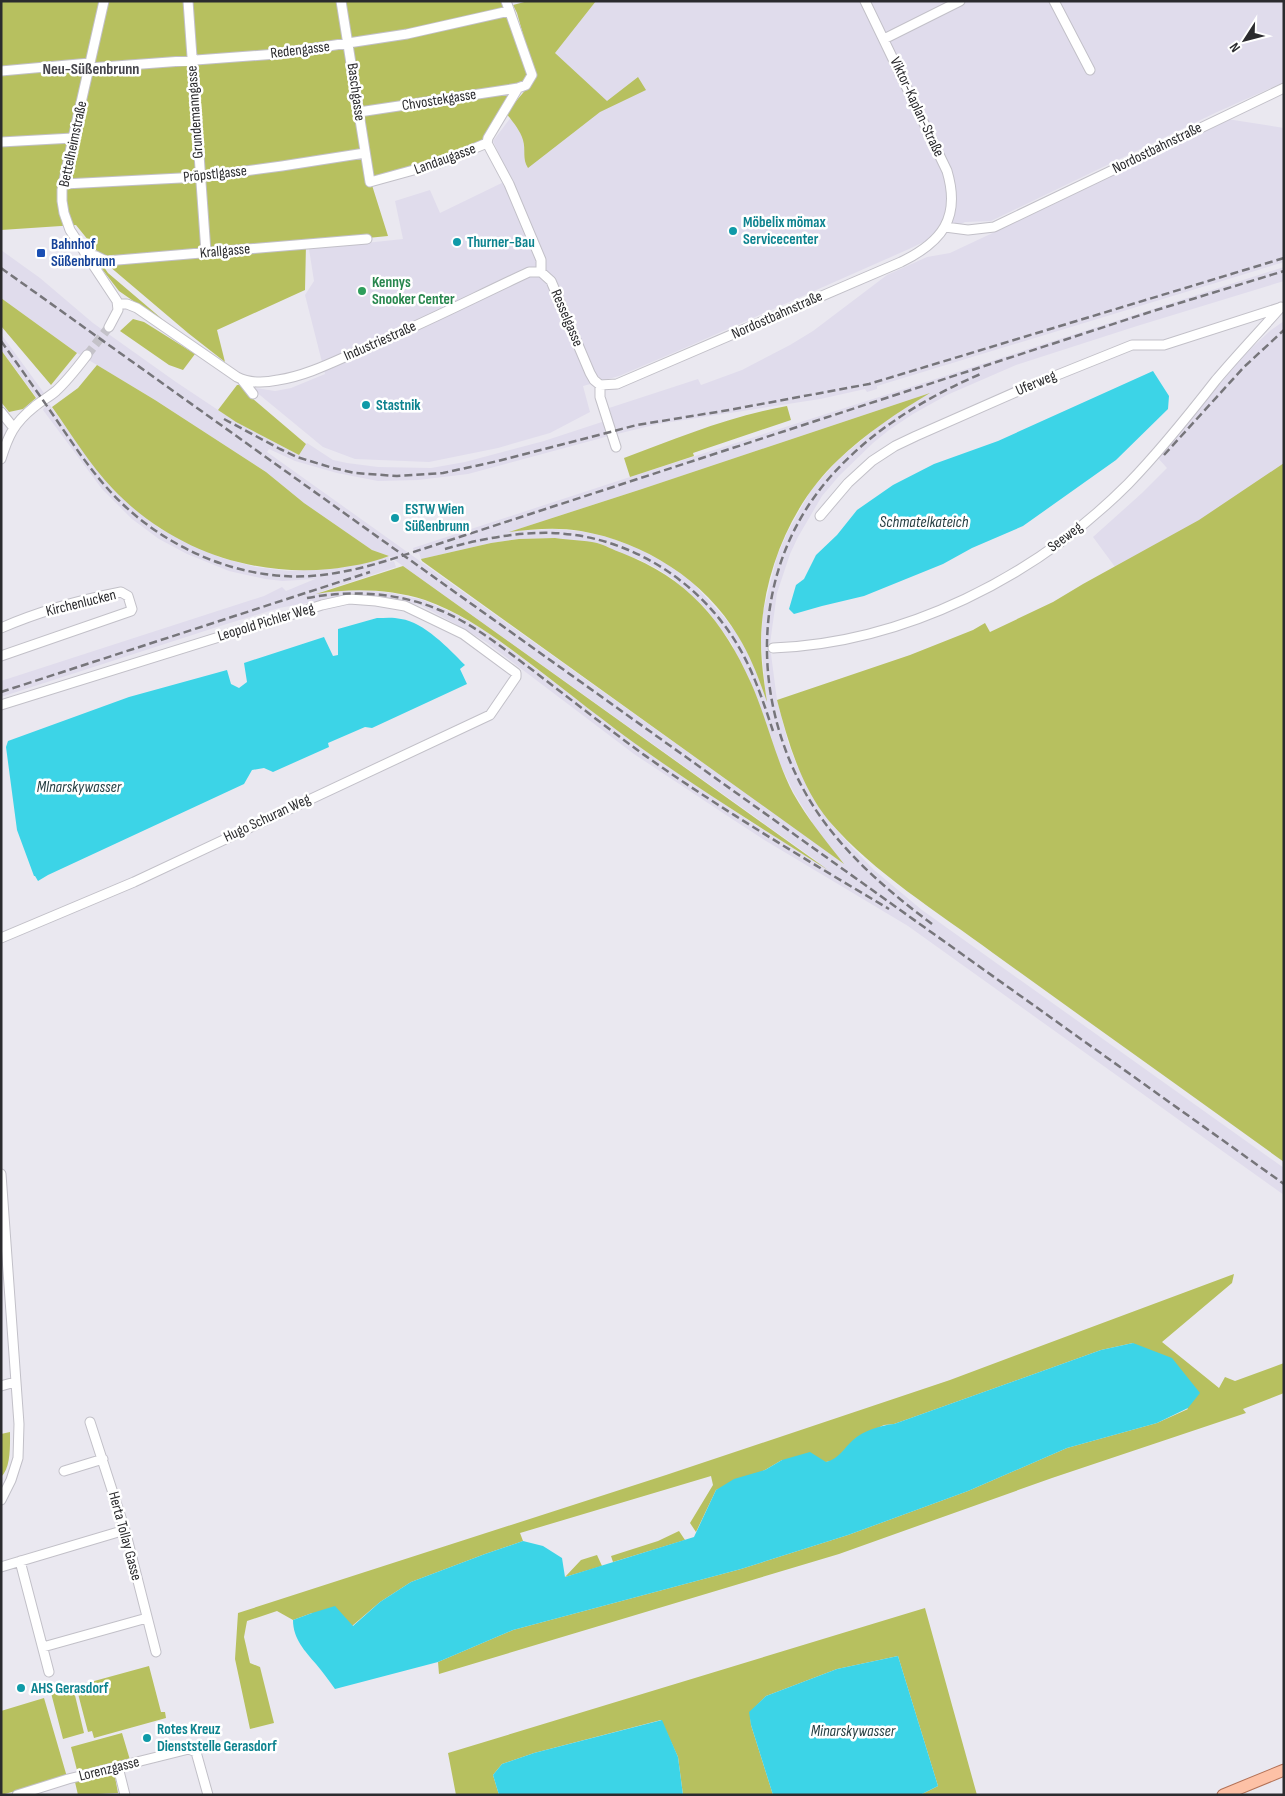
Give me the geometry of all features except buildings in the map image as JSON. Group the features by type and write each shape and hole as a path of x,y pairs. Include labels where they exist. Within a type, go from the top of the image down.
{"main road":[{"path":"1223,1795 1284,1770"}],"street":[{"name":"Bettelheimstraße","path":"104,1 73,138 62,201 70,230 114,295 118,304"},
{"name":"Grundemanngasse","path":"188,1 206,252"},
{"name":"Baschgasse","path":"341,1 370,182"},
{"path":"506,1 509,11"},
{"name":"Viktor-Kaplan-Straße","path":"865,1 947,171 951,190 946,223"},
{"path":"884,39 960,1"},
{"path":"1054,1 1090,70"},
{"name":"Redengasse","path":"1,72 276,54 407,34 509,11"},
{"name":"Landaugasse","path":"370,182 439,163 487,143 488,138 518,88 526,84 532,75 509,11"},
{"name":"Chvostekgasse","path":"360,112 518,88"},
{"name":"Nordostbahnstraße","path":"600,385 617,384 901,262 930,245 938,238 946,223 968,230 994,227 1284,88"},
{"path":"1,142 73,138"},
{"name":"Resselgasse","path":"487,143 509,184 542,260 541,272 551,280 590,373 600,385"},
{"name":"Pröpstlgasse","path":"64,184 200,177 365,153"},
{"name":"Krallgasse","path":"85,254 96,256 106,261 367,239"},
{"name":"Industriestraße","path":"242,380 268,382 304,373 420,324 529,272 541,272"},
{"path":"109,327 117,312 118,304 127,304 137,308 242,380 253,394"},
{"name":"Uferweg","path":"820,516 848,483 872,461 916,436 1132,344 1164,345 1282,306"},
{"name":"Seeweg","path":"773,648 837,640 908,622 963,600 1046,552 1083,524 1134,478 1176,432 1217,380 1282,306"},
{"path":"1,459 5,444 13,427 34,407 68,380 87,355"},
{"path":"600,385 600,397 616,447"},
{"path":"1,412 13,427"},
{"name":"Kirchenlucken","path":"1,628 74,602 121,592 128,596 132,608 131,612 1,656"},
{"name":"Leopold Pichler Weg","path":"1,705 322,605 349,599 405,606 463,634 516,673 516,677"},
{"name":"Hugo Schuran Weg","path":"1,938 134,882 490,715 516,677"},
{"path":"1,1174 5,1291 19,1424 18,1458 6,1480 1,1500"},
{"path":"1,1386 15,1382"},
{"name":"Herta Tollay Gasse","path":"90,1422 125,1530 156,1652"},
{"path":"64,1471 102,1459"},
{"path":"1,1567 125,1530"},
{"path":"20,1561 50,1672"},
{"path":"43,1647 147,1618"},
{"name":"Lorenzgasse","path":"17,1795 32,1793 68,1779 193,1749 198,1756 208,1795"},
{"path":"118,1767 126,1795"}],"shaded area":[{"path":"595,1 1284,1 1284,82 1215,113 991,221 965,222 909,249 687,347 619,376 583,386 590,412 550,433 498,448 429,462 355,459 323,447 255,391 256,388 275,391 291,388 325,374 305,295 314,281 309,249 403,239 395,201 430,190 440,213 510,179 493,141 557,56 553,51"},
{"path":"1227,119 1284,128 1284,262 877,386 877,389 867,392 865,389 820,399 658,424 617,434 609,408 698,379 701,385 742,370 813,331 887,275 927,257 950,253"},
{"path":"1,250 40,278 93,323 176,382 236,422 299,455 307,443 333,460 347,463 378,467 431,468 465,462 544,441 605,421 609,436 468,474 418,480 378,481 337,473 295,461 269,449 267,452 744,792 812,822 794,793 779,762 732,644 706,609 672,578 638,559 555,538 519,539 491,543 421,559 419,553 415,554 413,548 1284,267 1284,281 1016,365 947,395 889,430 839,476 822,496 798,537 790,554 777,593 769,651 777,700 788,742 797,766 829,821 850,845 874,870 922,910 1284,1168 1284,1195 908,926 726,815 634,754 486,642 420,605 353,596 279,608 1,697 1,681 264,596 282,587 286,591 315,579 283,581 229,571 187,554 159,539 132,519 102,489 43,410 49,404 114,490 159,528 219,557 255,567 288,571 339,568 388,556 390,562 394,561 396,567 320,592 358,589 391,593 423,600 454,613 481,628 509,648 644,750 754,824 821,864 389,556 372,550 304,503 266,472 155,400 77,353 1,298","holes":["927,394 878,426 838,460 811,490 788,531 777,556 763,612 761,642 766,699 752,661 738,635 690,580 662,561 637,548 608,537 580,531 554,529 512,531"]},
{"path":"1284,321 1284,470 1118,571 1093,537 1167,468 1157,457 1244,355 1271,330"},
{"path":"1,334 44,393 37,398 1,350"}],"green space":[{"path":"1,1 506,1 532,75 487,143 371,182 388,236 306,244 305,290 217,330 225,362 109,266 76,225 1,230"},
{"path":"528,1 596,1 555,53 607,101 638,77 646,90 600,112 528,168 525,161 522,136 506,113 535,77 513,5"},
{"path":"95,260 99,260 108,273 175,330 119,291"},
{"path":"1,298 77,353 51,385 1,326"},
{"path":"133,319 144,322 195,354 183,370 169,365 120,331"},
{"path":"1,350 36,398 23,409 9,412 1,402"},
{"path":"97,365 266,472 304,503 372,550 389,556 375,561 330,569 270,568 241,563 212,554 159,528 135,510 105,480 52,407 78,388"},
{"path":"237,385 241,385 245,392 306,444 299,455 236,422 218,410"},
{"path":"930,393 882,424 838,460 806,498 793,520 773,567 763,616 761,641 767,702 747,652 724,616 690,581 671,567 650,554 627,544 581,531 545,529 509,532 642,489"},
{"path":"787,406 791,420 693,453 694,456 630,477 624,458 724,422"},
{"path":"1284,463 1284,1162 929,907 866,858 829,821 811,794 791,748 777,700 910,655 973,630 985,623 990,632 1053,602 1199,520"},
{"path":"555,538 597,543 645,563 666,575 700,604 715,621 740,660 757,697 781,766 793,793 844,864 421,559 491,543 519,539"},
{"path":"403,566 828,870 666,766 507,646 468,620 440,606 411,596 357,590 316,594"},
{"path":"1234,1274 1232,1283 1162,1342 1219,1388 1225,1377 1235,1381 1284,1363 1284,1393 1243,1409 1246,1413 1052,1478 839,1554 439,1674 438,1662 513,1630 741,1569 848,1535 968,1491 1067,1448 1157,1423 1188,1409 1133,1343 1101,1350 894,1424 884,1425 855,1439 835,1460 826,1462 782,1460 765,1470 716,1490 696,1532 690,1523 713,1485 711,1476 520,1533 523,1541 411,1582 380,1602 352,1626 312,1613 293,1620 277,1611 247,1621 244,1637 250,1663 260,1667 274,1723 250,1729 235,1659 238,1613 666,1475 950,1380"},
{"path":"10,1432 7,1468 1,1477 1,1434"},
{"path":"679,1531 685,1540 613,1562 611,1556 658,1541"},
{"path":"597,1555 602,1566 565,1577 581,1560"},
{"path":"925,1608 977,1795 920,1795 938,1786 898,1656 837,1669 766,1696 750,1712 751,1725 773,1795 683,1795 678,1757 661,1720 534,1753 502,1764 493,1775 499,1795 456,1795 448,1753"},
{"path":"149,1666 161,1712 165,1712 166,1718 94,1738 92,1731 88,1732 76,1686"},
{"path":"73,1687 84,1733 63,1739 51,1693"},
{"path":"44,1698 67,1777 1,1795 1,1711"},
{"path":"122,1733 130,1760 78,1774 71,1747"},
{"path":"111,1772 115,1777 118,1793 78,1795 75,1782"}],"water":[{"name":"Schmatelkateich","path":"1153,371 1169,396 1168,409 1116,460 1023,526 972,548 943,564 864,596 794,614 789,609 796,585 804,579 816,555 837,535 857,510 893,485 934,464 998,441"},
{"name":"Mlnarskywasser","path":"377,618 395,618 410,621 427,631 444,644 465,665 460,669 467,684 372,728 365,727 328,743 329,747 273,772 264,768 252,770 244,784 38,881 34,876 17,830 6,747 8,741 129,697 227,670 231,684 239,688 247,682 244,663 324,637 333,656 338,655 338,629"},
{"path":"1133,1343 1172,1358 1200,1393 1188,1408 1157,1423 1067,1448 968,1491 848,1535 741,1569 513,1630 438,1662 335,1689 297,1639 293,1620 335,1606 353,1626 380,1602 411,1582 523,1541 543,1546 562,1558 565,1577 694,1537 716,1490 734,1479 765,1470 782,1460 810,1452 826,1462 830,1461 838,1456 857,1437 872,1429 894,1424 1101,1350"},
{"name":"Minarskywasser","path":"898,1656 938,1786 920,1795 773,1795 751,1725 749,1712 766,1696 837,1669"},
{"path":"662,1720 678,1757 683,1795 499,1795 493,1775 502,1764 534,1753"}],"tunnel":[{"path":"87,355 109,327"}],"railway":[{"path":"224,419 297,457 333,468 355,473 397,476 443,473 498,461 637,425 869,384 1284,258"},
{"path":"1,268 1284,1184"},
{"path":"1,341 95,474 128,509 150,527 200,555 227,565 283,576 311,576 370,566 1150,312 1284,271"},
{"path":"1164,455 1244,367 1284,330"},
{"path":"932,924 896,896 846,849 806,794 787,755 775,714 768,672 768,630 773,589 786,549 805,511 831,476 864,444 901,416 941,393 983,373"},
{"path":"445,549 503,536 538,533 568,534 626,549 652,562 677,578 700,598 720,620 748,664 773,731"},
{"path":"1,692 370,572"},
{"path":"307,598 340,594 373,594 421,603 450,615 476,629 500,646 627,742 701,794 889,909"}],"place":[{"name":"Möbelix mömax Servicecenter","path":"733,231"},
{"name":"Thurner-Bau","path":"457,242"},
{"name":"Bahnhof Süßenbrunn","path":"41,253"},
{"name":"Kennys Snooker Center","path":"362,291"},
{"name":"Stastnik","path":"366,405"},
{"name":"ESTW Wien Süßenbrunn","path":"395,518"},
{"name":"AHS Gerasdorf","path":"21,1688"},
{"name":"Rotes Kreuz Dienststelle Gerasdorf","path":"147,1738"}],"district":[{"name":"Neu-Süßenbrunn","path":"91,69"}]}
